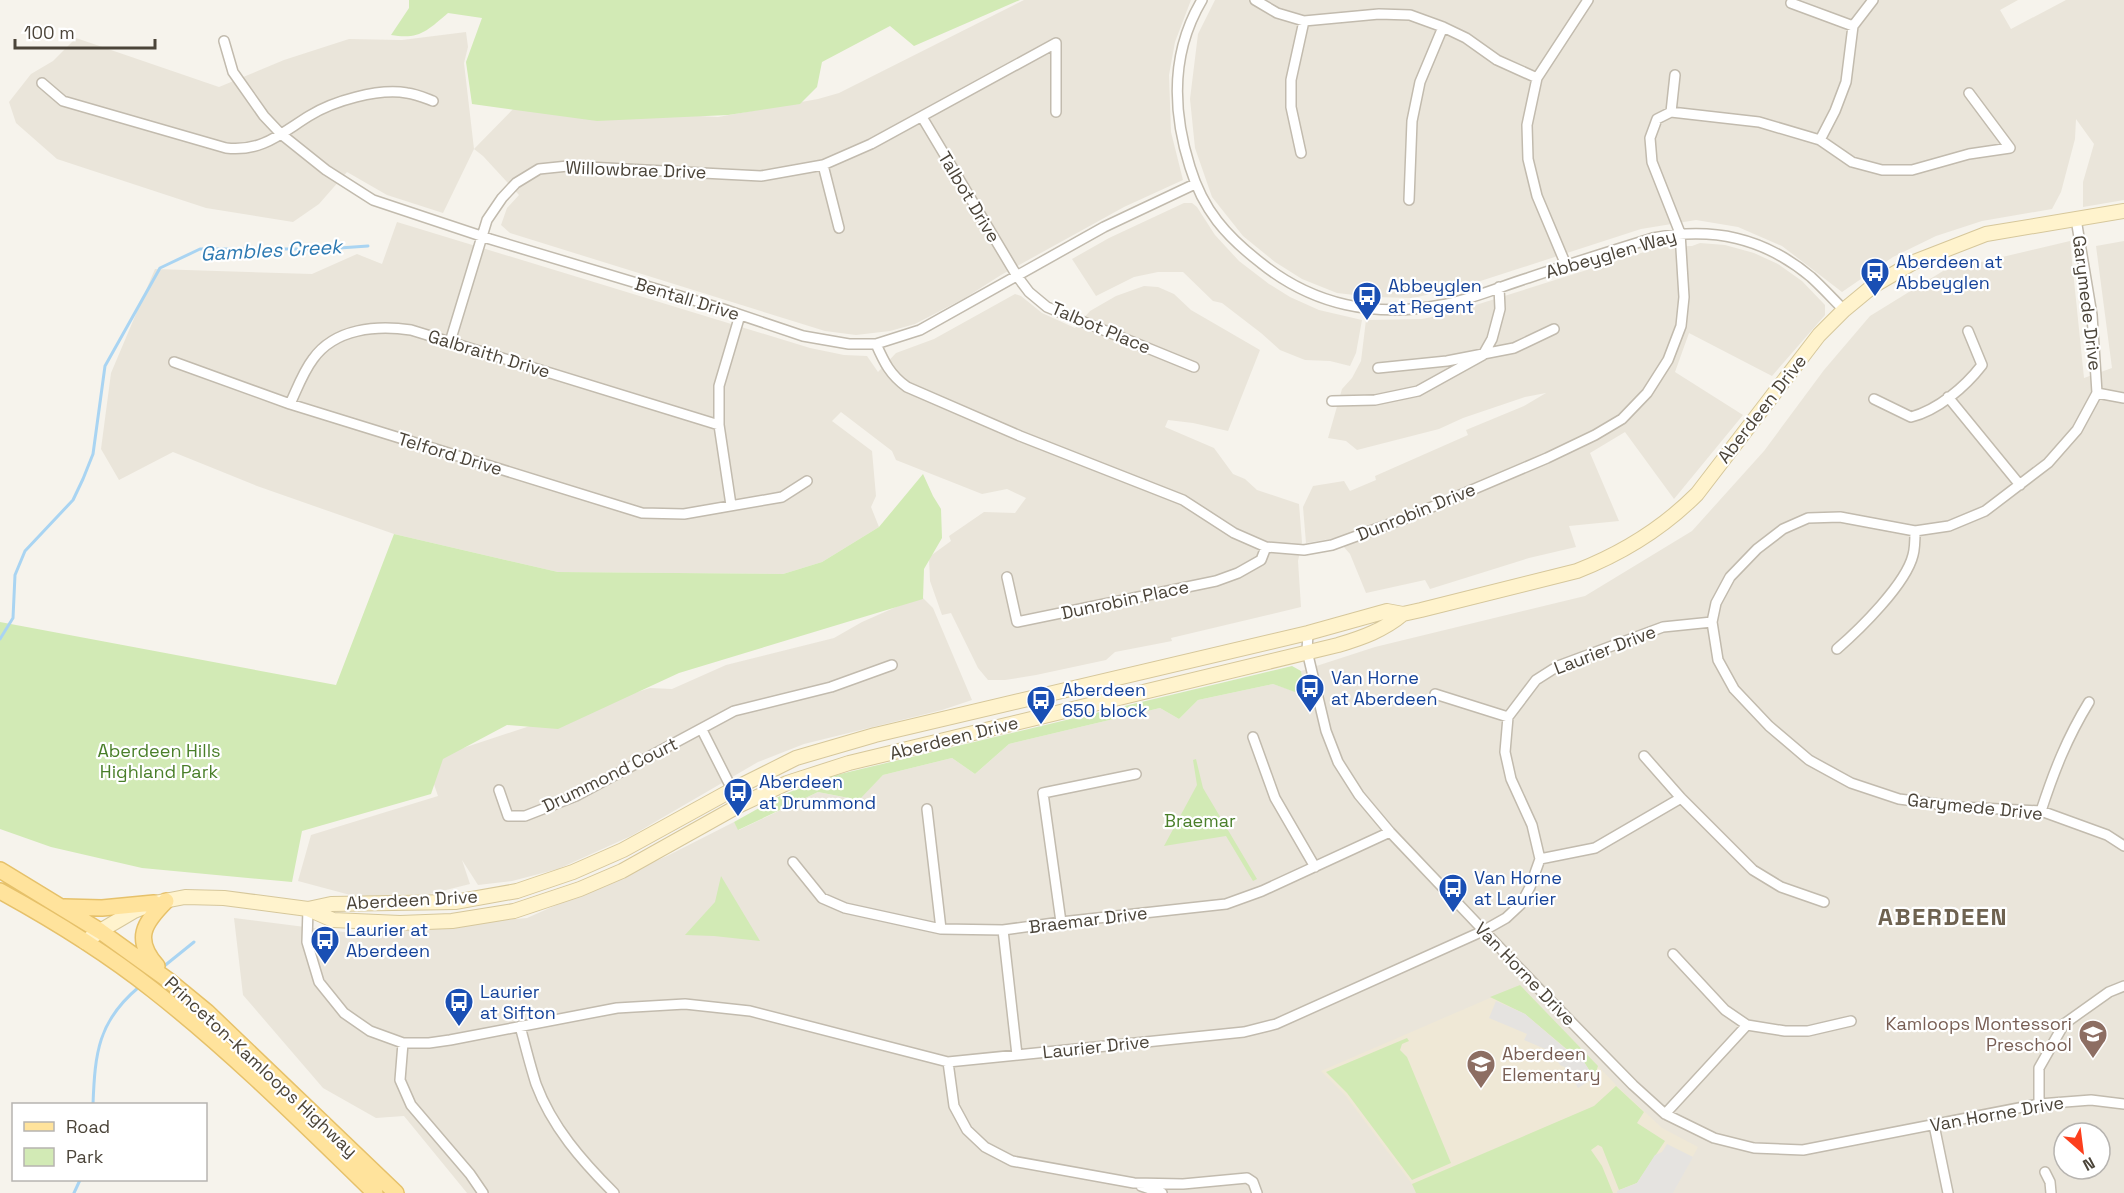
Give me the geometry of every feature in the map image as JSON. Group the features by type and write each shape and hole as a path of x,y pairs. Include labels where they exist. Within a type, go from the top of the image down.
{"main road":[{"name":"Aberdeen Drive","path":"308,909 331,904 455,902 517,891 573,872 623,850 796,758 875,735 1308,633 1387,611 1403,614 1577,571 1640,541 1662,526 1697,494 1819,335 1873,286 1914,262 1986,234 2124,211"},
{"name":"Aberdeen Drive","path":"85,942 134,911 185,897 224,897 308,909 333,920 400,923 452,921 514,911 580,889 622,871 740,805 787,783 849,763 1365,637 1390,625 1403,614"},
{"name":"Princeton-Kamloops Highway","path":"0,870 100,931 168,980 222,1026 396,1193"},
{"name":"Princeton-Kamloops Highway","path":"0,891 85,942 147,985 279,1100 375,1193"},
{"path":"64,908 102,908 160,902"},
{"path":"160,902 143,934 144,947 149,957 168,980"}],"street":[{"name":"Abbeyglen Way","path":"1202,0 1184,36 1177,68 1178,115 1182,144 1195,184 1210,212 1235,242 1282,280 1322,299 1366,309 1401,311 1442,305 1653,238 1680,233 1705,233 1745,240 1778,254 1810,277 1844,310"},
{"path":"1255,0 1277,13 1304,21 1378,14 1410,15 1466,38 1497,60 1537,78"},
{"path":"1566,265 1537,196 1528,159 1527,125 1537,78 1588,0"},
{"path":"1820,140 1835,111 1846,82 1853,26 1873,0"},
{"path":"1791,3 1853,26"},
{"path":"1301,153 1291,106 1291,80 1304,21"},
{"path":"1409,200 1412,122 1420,82 1443,27"},
{"name":"Bentall Drive","path":"224,41 233,72 264,116 281,134 326,170 373,200 803,336 849,344 876,344 920,330 1104,227 1195,184"},
{"name":"Willowbrae Drive","path":"450,342 487,220 516,183 539,169 568,166 761,176 823,165 871,144 1056,43 1056,112"},
{"path":"1675,75 1671,112 1759,122 1820,140 1852,162 1882,170 1912,170 1969,154 2010,148 1969,93"},
{"path":"42,83 63,101 226,148 243,150 260,145 310,115 348,99 406,93 433,100"},
{"name":"Dunrobin Drive","path":"876,344 888,370 907,387 1020,436 1183,500 1234,533 1266,547 1304,550 1332,545 1406,518 1595,435 1622,419 1647,393 1668,360 1682,326 1684,297 1680,233 1652,162 1650,138 1657,119 1671,112"},
{"name":"Talbot Drive","path":"922,117 1017,276"},
{"path":"823,165 839,228"},
{"name":"Garymede Drive","path":"2076,219 2092,315 2097,393 2077,430 2048,463 1985,511 1949,526 1915,531 1840,517 1808,518 1783,529 1757,549 1730,577 1716,603 1712,622 1718,660 1734,688 1769,726 1809,760 1851,783 1899,799 1961,807 2041,811 2107,835 2124,846"},
{"name":"Talbot Place","path":"1017,276 1029,292 1047,307 1194,367"},
{"path":"1332,401 1375,400 1418,391 1483,355 1492,339 1500,309 1499,287"},
{"path":"731,505 719,425 719,386 740,315"},
{"name":"Galbraith Drive","path":"290,404 314,357 332,342 351,333 374,327 393,327 411,330 719,425"},
{"path":"1378,369 1447,361 1514,348 1554,329"},
{"path":"1874,399 1911,417 1923,414 1948,397 1971,379 1982,365 1968,331"},
{"name":"Telford Drive","path":"174,362 290,404 642,513 684,514 782,497 807,481"},
{"path":"2097,393 2124,398"},
{"path":"1948,397 2020,485"},
{"path":"1837,649 1896,587 1906,572 1914,554 1915,531"},
{"name":"Dunrobin Place","path":"1007,577 1017,622 1216,581 1238,573 1261,560 1266,547"},
{"name":"Laurier Drive","path":"1508,717 1536,680 1558,666 1663,627 1712,622"},
{"name":"Van Horne Drive","path":"1308,633 1307,651 1326,731 1338,762 1359,795 1390,832 1483,931 1619,1071 1665,1114 1714,1138 1754,1148 1803,1150 2039,1104 2091,1100 2124,1104"},
{"name":"Drummond Court","path":"499,790 508,816 525,816 576,796 734,711 831,687 892,664"},
{"path":"1435,694 1508,717 1505,754 1511,779 1532,825 1540,859 1595,848 1681,798"},
{"path":"2041,811 2060,754 2089,702"},
{"path":"702,730 740,805"},
{"path":"1253,737 1275,798 1315,867"},
{"path":"1644,756 1681,798 1753,870 1782,887 1824,902"},
{"path":"1061,922 1043,793 1136,774"},
{"path":"927,809 941,929"},
{"name":"Braemar Drive","path":"793,862 822,898 844,908 941,929 1003,930 1226,904 1262,891 1390,832"},
{"name":"Laurier Drive","path":"308,909 307,942 319,982 344,1013 370,1031 403,1043 429,1043 617,1008 685,1004 750,1011 948,1062 1244,1032 1276,1024 1483,931 1506,918 1521,904 1540,859"},
{"path":"1003,930 1017,1055"},
{"path":"1673,954 1725,1010 1748,1025 1785,1031 1808,1031 1851,1021"},
{"path":"2039,1104 2039,1068 2064,1024 2109,992 2124,986"},
{"path":"1665,1114 1748,1025"},
{"path":"520,1026 536,1083 560,1131 587,1166 614,1193"},
{"path":"403,1043 400,1080 411,1105 470,1174 483,1193"},
{"path":"948,1062 954,1106 967,1130 985,1147 1012,1161 1134,1183 1183,1184 1247,1178 1253,1182 1257,1193"},
{"path":"1934,1125 1948,1193"},
{"path":"2045,1172 2050,1182 2051,1193"},
{"path":"1134,1183 1162,1193"}],"shaded area":[{"path":"1024,0 1191,0 1175,42 1169,75 1171,132 1183,180 1124,207 915,324 890,331 856,335 825,331 510,233 501,225 507,208 519,195 474,149 516,106 718,117 818,99 839,93"},
{"path":"1215,0 2018,0 2000,10 2011,29 2066,0 2124,0 2124,200 2083,207 2083,182 2094,144 2076,119 2075,139 2061,192 2052,209 1982,221 1936,236 1893,257 1842,292 1782,246 1738,227 1696,220 1641,229 1462,287 1413,298 1337,293 1302,279 1275,262 1243,236 1212,197 1195,148 1190,99 1198,34"},
{"path":"466,32 468,47 464,63 474,149 443,213 387,195 347,172 319,204 293,222 206,208 57,159 16,123 9,102 31,74 53,61 76,38 219,87 284,60 349,39 402,40"},
{"path":"1184,203 1192,203 1197,207 1215,235 1239,261 1269,284 1290,297 1319,310 1362,320 1356,353 1350,366 1330,361 1305,360 1280,350 1222,303 1213,301 1183,272 1158,272 1134,277 1096,296 1072,259 1109,238"},
{"path":"397,222 810,348 844,355 867,356 878,372 896,353 934,339 1015,294 1021,296 1042,313 1075,328 1090,311 1116,296 1144,286 1158,287 1174,294 1191,310 1260,350 1228,431 1168,420 1165,427 1214,448 1233,474 1245,479 1257,490 1299,504 1302,542 1298,561 1301,607 1171,638 1172,641 1115,652 1106,660 1036,675 988,680 978,668 951,613 942,615 930,581 929,557 951,541 949,536 984,512 1015,513 1026,498 1007,489 982,494 896,460 892,451 841,412 832,421 872,451 876,496 871,507 879,527 822,562 783,574 558,572 394,534 257,486 173,452 119,480 101,449 111,373 155,269 312,274 357,254 382,264"},
{"path":"2070,241 2084,378 2112,368 2096,246 2124,241 2124,1193 467,1193 404,1116 376,1118 323,1088 243,995 234,918 352,933 527,918 667,856 734,822 739,830 818,792 858,800 883,775 952,758 975,774 1009,744 1160,708 1179,719 1198,700 1273,684 1305,695 1301,671 1375,647 1585,596 1692,531 1764,451 1824,370 1870,316 1943,271"},
{"path":"1700,243 1725,245 1754,253 1778,264 1802,281 1825,305 1825,315 1772,376 1689,333 1675,372 1743,415 1674,499 1625,432 1590,453 1619,521 1569,526 1576,547 1529,558 1430,589 1425,580 1366,593 1350,554 1336,538 1306,543 1303,507 1313,486 1344,481 1350,491 1376,480 1375,476 1468,435 1466,430 1524,406 1546,393 1525,397 1463,418 1439,429 1357,450 1346,441 1328,438 1342,389 1352,378 1361,361 1366,320 1422,319 1447,314 1660,247 1692,246"},
{"path":"921,596 933,608 972,700 942,710 804,744 758,762 631,836 558,869 512,881 478,885 462,860 470,884 430,894 354,896 298,881 311,835 438,796 428,767 448,753 650,688 672,689 726,665 834,638 862,622"},
{"name":"Aberdeen Elementary","path":"1520,985 1616,1085 1662,1128 1698,1147 1673,1193 1416,1193 1412,1184 1345,1095 1321,1071"},
{"path":"1496,1001 1525,1014 1569,1052 1576,1049 1594,1078 1578,1088 1567,1068 1560,1065 1552,1052 1524,1040 1527,1034 1489,1018"},
{"path":"1667,1144 1693,1157 1673,1193 1617,1193 1637,1183 1655,1155 1662,1152"}],"green space":[{"path":"409,0 1020,0 914,46 890,26 822,62 817,87 800,104 728,115 597,121 472,104 466,62 482,18 448,13 422,33 409,36 391,35 409,8"},
{"name":"Aberdeen Hills Highland Park","path":"923,474 941,509 942,538 924,569 923,599 679,673 558,729 507,725 443,759 431,794 302,831 292,882 142,868 51,847 0,829 0,622 336,685 394,534 558,572 783,574 822,562 879,527"},
{"path":"1292,666 1301,671 1306,696 1273,684 1198,700 1179,719 1160,708 1009,744 975,774 952,758 883,775 859,800 818,792 738,830 734,822 782,795 832,776"},
{"name":"Braemar","path":"1196,759 1203,788 1257,879 1253,881 1226,836 1164,846 1197,785 1193,760"},
{"path":"721,876 760,941 685,935 715,902"},
{"path":"1520,985 1598,1066 1594,1078 1576,1049 1570,1052 1525,1014 1490,997"},
{"path":"1407,1038 1409,1041 1402,1044 1400,1050 1407,1057 1451,1163 1412,1180 1347,1093 1326,1072"},
{"path":"1616,1086 1644,1112 1637,1123 1665,1141 1637,1183 1619,1190 1602,1147 1598,1145 1591,1150 1602,1166 1613,1193 1416,1193 1412,1184 1594,1106"}],"waterway":[{"name":"Gambles Creek","path":"0,639 13,618 15,575 25,551 73,500 83,479 93,454 105,366 160,268 200,249 325,249 368,246"},
{"path":"163,967 194,942"},
{"path":"93,1103 95,1069 101,1039 115,1012 139,987"},
{"path":"74,1193 80,1181"}],"place":[{"name":"Aberdeen at Abbeyglen","path":"1875,298"},
{"name":"Abbeyglen at Regent","path":"1367,322"},
{"name":"Van Horne at Aberdeen","path":"1310,714"},
{"name":"Aberdeen 650 block","path":"1041,726"},
{"name":"Aberdeen at Drummond","path":"738,818"},
{"name":"Van Horne at Laurier","path":"1453,914"},
{"name":"Laurier at Aberdeen","path":"325,966"},
{"name":"Laurier at Sifton","path":"459,1028"},
{"name":"Kamloops Montessori Preschool","path":"2093,1060"},
{"name":"Aberdeen Elementary","path":"1481,1090"}],"district":[{"name":"ABERDEEN","path":"1943,917"}]}
